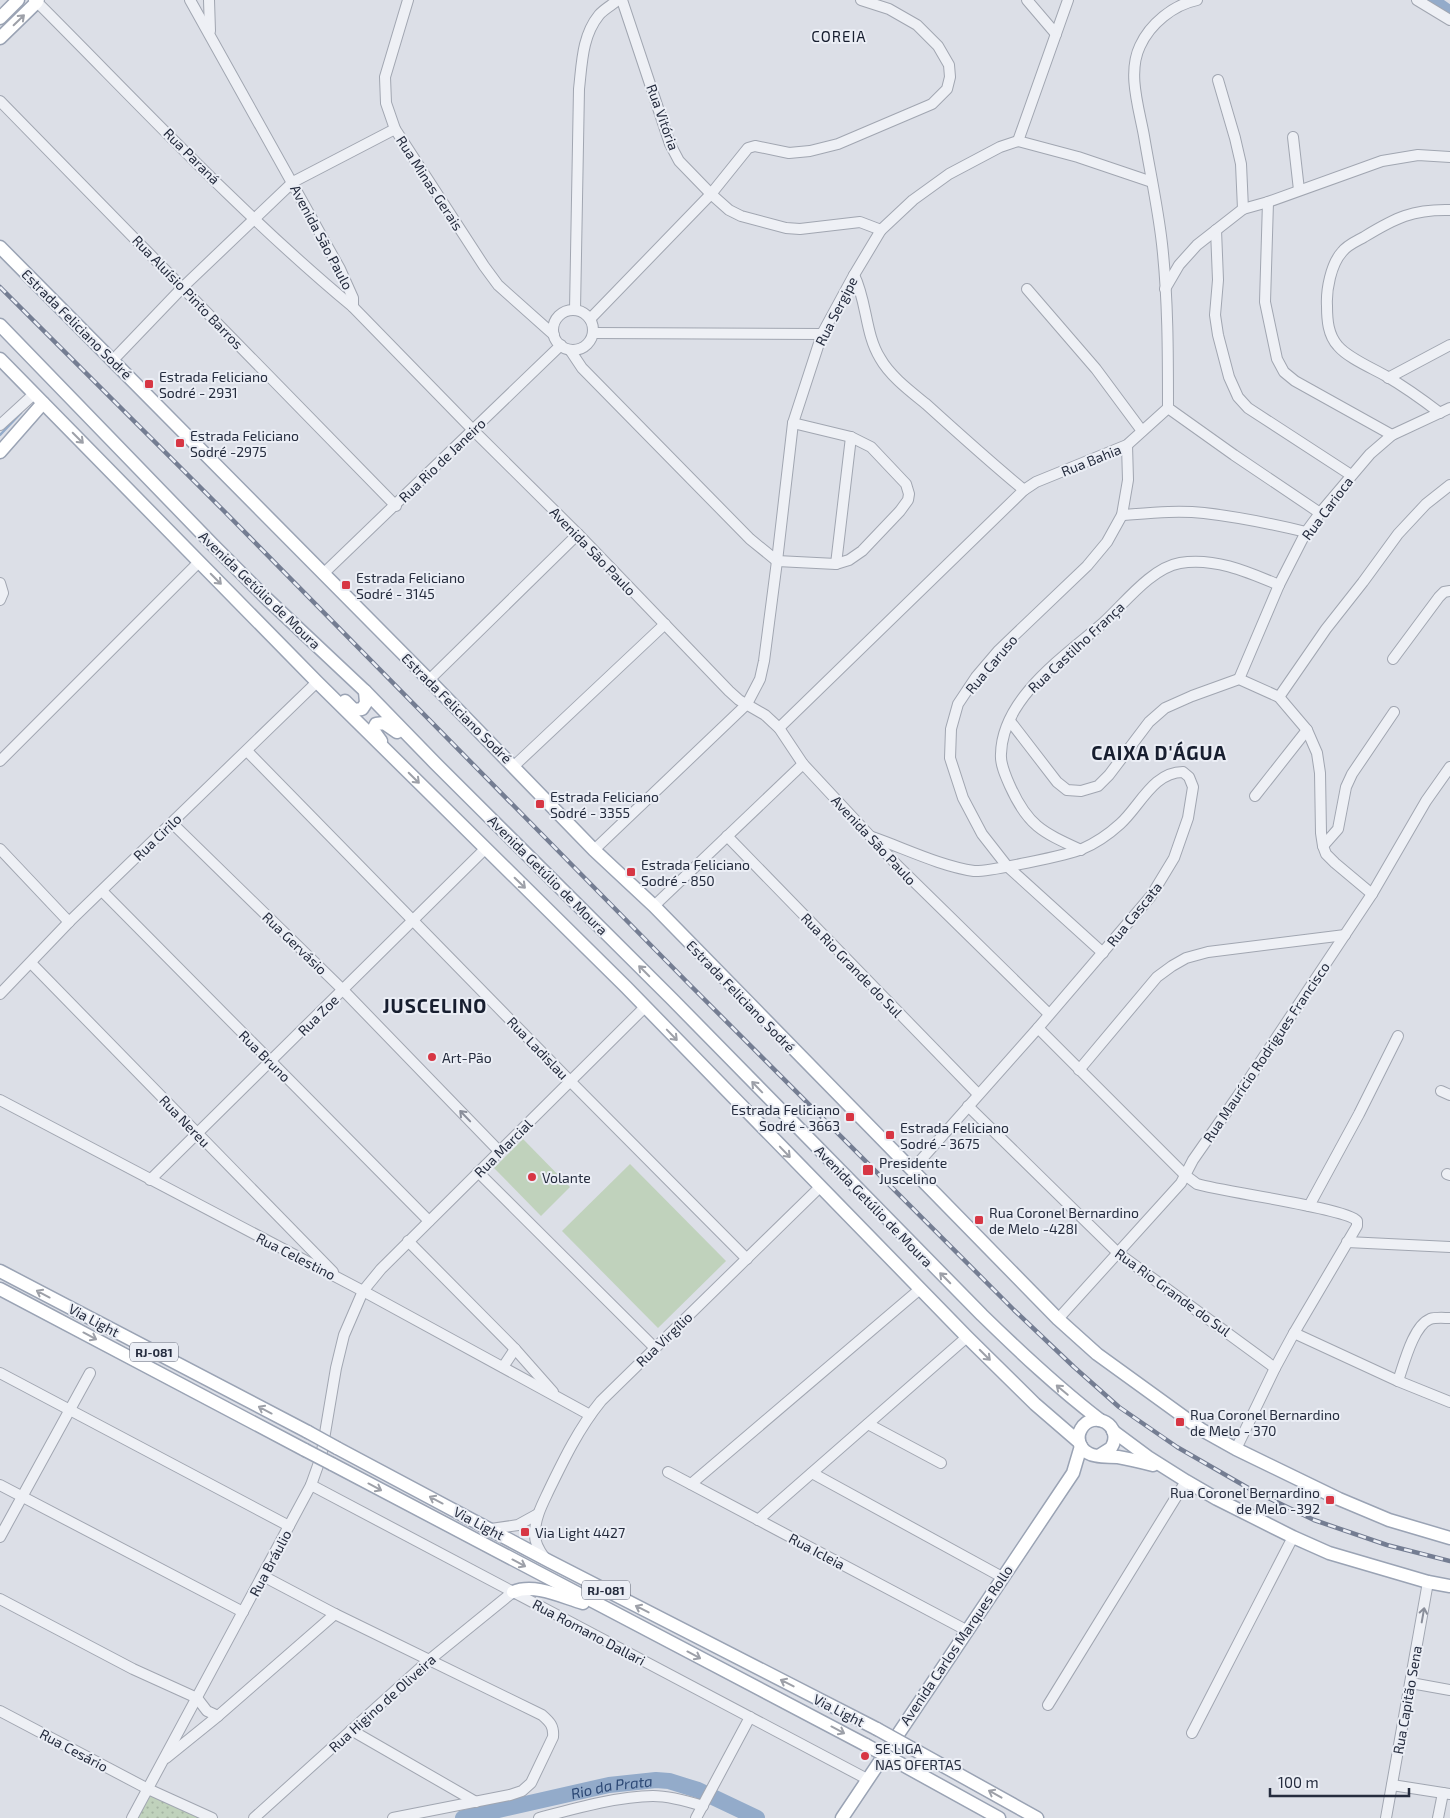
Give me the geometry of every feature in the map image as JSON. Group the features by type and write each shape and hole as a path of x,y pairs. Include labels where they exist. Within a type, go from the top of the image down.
{"main road":[{"path":"0,18 18,0"},
{"path":"0,38 37,1"},
{"name":"Estrada Feliciano Sodré","path":"0,247 514,766 594,850 654,906 1058,1319 1097,1354 1202,1430 1236,1449 1339,1499 1389,1520 1450,1538"},
{"name":"Avenida Getúlio de Moura","path":"0,325 265,597 365,691 672,999 1028,1361 1100,1420"},
{"name":"Avenida Getúlio de Moura","path":"0,359 317,682 645,1007 967,1337 1035,1404 1080,1444"},
{"path":"0,452 44,403"},
{"path":"96,456 112,440"},
{"path":"317,682 325,683 354,710 365,706 367,698 365,691"},
{"path":"393,758 375,734 374,727 376,724 384,723 435,763"},
{"name":"Via Light","path":"0,1271 544,1557 877,1729 1037,1818"},
{"name":"Via Light","path":"0,1289 866,1745 999,1818"},
{"path":"1161,1466 1088,1453 1080,1444 1079,1433 1084,1425 1091,1420 1100,1420 1108,1424 1113,1430 1161,1466 1217,1499 1293,1537 1329,1553 1428,1582 1450,1586"},
{"path":"1098,1456 1107,1452 1113,1446 1115,1438 1113,1430"},
{"name":"Avenida Carlos Marques Rollo","path":"842,1818 966,1630 1073,1473 1080,1444"},
{"name":"Avenida Carlos Marques Rollo","path":"1073,1473 1098,1456"},
{"path":"513,1592 528,1589 541,1590 611,1611"}],"street":[{"name":"Avenida São Paulo","path":"190,0 293,182 347,283 353,298 353,307 578,534 729,691 765,714 779,728 803,764 897,865 1049,1014"},
{"name":"Avenida São Paulo","path":"209,0 210,34"},
{"name":"Rua Minas Gerais","path":"406,0 385,77 386,103 395,129 474,252 498,285 554,335"},
{"path":"574,310 579,90 582,54 590,28 601,13 618,0"},
{"name":"Rua Vitória","path":"622,0 670,144 679,161 729,210 741,216 786,228 800,229 860,222 881,230"},
{"path":"590,319 711,194 748,148 755,146 789,153 810,151 838,144 932,104 947,89 950,76 949,64 938,46 917,25 888,9 862,0"},
{"path":"1027,0 1056,34"},
{"path":"1068,0 1018,141 1078,157 1152,182"},
{"path":"1197,0 1189,2 1158,19 1140,46 1136,65 1135,91 1162,244 1168,408 1234,455 1320,512"},
{"path":"1417,0 1450,20"},
{"name":"Rua Paraná","path":"37,1 254,219 353,307"},
{"path":"1218,80 1241,164 1243,209"},
{"name":"Rua Aluísio Pinto Barros","path":"0,101 396,506"},
{"path":"113,360 183,287 293,182 395,129"},
{"path":"1294,137 1299,190"},
{"name":"Rua Sergipe","path":"594,850 747,704 760,678 778,561 792,423 822,334 854,275 881,230 913,200 949,174 1000,146 1018,141"},
{"path":"1165,289 1179,265 1197,245 1243,209 1268,202 1382,161 1418,155 1450,157"},
{"path":"1268,202 1265,302 1277,359 1284,372 1295,381 1392,435"},
{"path":"1440,413 1338,347 1327,322 1326,300 1336,260 1342,251 1374,230 1400,217 1415,212 1450,210"},
{"path":"1216,230 1218,280 1215,315 1229,377 1238,397 1248,408 1351,475"},
{"path":"854,275 860,287 873,343 880,359 902,383 1024,490"},
{"path":"1027,289 1096,369 1142,431"},
{"path":"565,348 576,350 588,344 593,333 590,319 586,314 574,310 568,311 558,318 554,335 565,348 582,368 742,532 778,561 836,564 849,560 862,551 900,511 910,494 906,484 870,448 851,437 792,423"},
{"path":"593,333 822,334"},
{"path":"1388,378 1450,345"},
{"name":"Rua Rio de Janeiro","path":"323,574 396,506 473,430 565,348"},
{"path":"0,426 34,394"},
{"name":"Rua Bahia","path":"779,728 1024,490 1036,482 1127,446 1168,408"},
{"name":"Rua Carioca","path":"1239,679 1279,585 1306,532 1320,512 1370,454 1392,435 1450,408"},
{"path":"836,564 851,437"},
{"name":"Rua Caruso","path":"1103,953 1007,866 978,826 962,798 950,758 951,729 958,704 976,677 999,650 1092,560 1107,542 1122,515 1128,480 1127,446"},
{"path":"1279,697 1326,629 1398,534 1426,504 1450,485"},
{"path":"1122,515 1167,512 1203,513 1264,522 1306,532"},
{"path":"429,680 578,534"},
{"path":"0,761 199,562"},
{"name":"Rua Castilho França","path":"1080,850 1054,838 1033,823 1024,814 1006,778 1001,756 1002,739 1019,703 1063,656 1103,622 1140,586 1165,568 1180,563 1204,562 1232,566 1279,585"},
{"path":"0,584 3,593 0,600"},
{"path":"1393,659 1439,597 1444,592 1450,591"},
{"path":"514,766 664,624"},
{"path":"1010,721 1057,782 1067,790 1081,791 1098,786 1109,775 1149,722 1165,708 1239,679 1279,697 1307,730 1317,753 1321,832 1326,854 1372,894"},
{"name":"Rua Cirilo","path":"1,990 31,963 69,922 317,682"},
{"path":"1323,846 1338,829 1346,787 1352,774 1394,712"},
{"path":"1255,796 1307,730"},
{"name":"Rua Ladislau","path":"246,751 747,1259"},
{"path":"654,906 803,764"},
{"name":"Rua Maurício Rodrigues Francisco","path":"1058,1319 1176,1188 1372,894 1426,801 1450,767"},
{"name":"Rua Cascata","path":"871,836 962,869 976,871 1080,850 1102,838 1121,823 1154,785 1168,774 1183,772 1189,777 1193,787 1188,818 1174,858 1152,896 912,1170"},
{"name":"Rua Gervásio","path":"172,823 342,990 499,1151"},
{"name":"Rua Rio Grande do Sul","path":"727,836 978,1094"},
{"path":"0,849 69,922"},
{"name":"Rua Zoe","path":"150,1180 485,849"},
{"name":"Rua Bruno","path":"102,890 429,1221"},
{"path":"1079,1070 1157,977 1186,958 1208,952 1345,935"},
{"name":"Rua Nereu","path":"31,963 340,1278"},
{"name":"Rua Marcial","path":"363,1291 380,1269 645,1007"},
{"path":"1038,1028 1185,1175 1197,1184 1309,1206 1351,1216 1356,1220 1357,1226 1275,1368 1236,1449"},
{"path":"1309,1206 1359,1114 1398,1036"},
{"name":"Rua Celestino","path":"0,1100 340,1278 590,1415"},
{"name":"Rua Rio Grande do Sul","path":"968,1106 1118,1253 1275,1368"},
{"path":"478,1172 654,1348"},
{"name":"Rua Virgílio","path":"544,1557 535,1539 538,1514 562,1464 590,1415 601,1400 820,1187"},
{"path":"408,1241 515,1349 560,1399"},
{"path":"1347,1242 1450,1247"},
{"path":"691,1484 920,1289"},
{"name":"Rua Bráulio","path":"132,1818 311,1485 321,1457 325,1425 340,1348 346,1327 363,1291"},
{"path":"1398,1381 1414,1338 1422,1324 1435,1318 1450,1318"},
{"path":"1294,1333 1398,1381 1450,1402"},
{"path":"758,1520 967,1337"},
{"path":"503,1368 515,1349"},
{"path":"0,1373 289,1526"},
{"path":"0,1537 90,1373"},
{"path":"868,1424 941,1463"},
{"name":"Rua Icleia","path":"668,1472 966,1630"},
{"path":"812,1474 1002,1577"},
{"path":"1048,1705 1186,1481"},
{"path":"0,1485 243,1612"},
{"name":"Rua Romano Dallari","path":"311,1485 867,1779"},
{"path":"491,1529 518,1525 538,1514"},
{"path":"1192,1733 1293,1537"},
{"path":"263,1576 335,1614 542,1715 554,1728 553,1736 531,1783 526,1789 510,1795 393,1818"},
{"name":"Rua Capitão Sena","path":"1386,1818 1428,1582"},
{"name":"Rua Higino de Oliveira","path":"254,1818 428,1660 513,1592"},
{"path":"0,1599 133,1669 197,1698 207,1710 218,1716"},
{"path":"163,1760 218,1716 335,1614"},
{"path":"1411,1683 1450,1690"},
{"name":"Rua Cesário","path":"0,1712 148,1789 212,1818"},
{"path":"696,1818 750,1717"},
{"path":"351,1730 476,1802"},
{"path":"1392,1785 1446,1793 1438,1818"},
{"path":"539,1818 581,1807 639,1797 655,1796 704,1802"}],"green space":[{"name":"Volante","path":"523,1139 570,1187 541,1216 494,1168"},
{"path":"630,1164 726,1261 658,1328 562,1231"},
{"path":"151,1795 202,1818 137,1818"}],"waterway":[{"path":"1430,0 1450,14"},
{"path":"0,435 21,413"},
{"name":"Rio da Prata","path":"463,1818 609,1785 656,1780 669,1781 698,1790 757,1818"}],"railway":[{"path":"0,287 1014,1310 1119,1407 1177,1447 1250,1489 1314,1520 1387,1545 1450,1561"}],"place":[{"name":"Estrada Feliciano Sodré - 2931","path":"149,384"},
{"name":"Estrada Feliciano Sodré -2975","path":"180,443"},
{"name":"Estrada Feliciano Sodré - 3145","path":"346,585"},
{"name":"Estrada Feliciano Sodré - 3355","path":"540,804"},
{"name":"Estrada Feliciano Sodré - 850","path":"631,872"},
{"name":"Art-Pão","path":"432,1057"},
{"name":"Estrada Feliciano Sodré - 3663","path":"850,1117"},
{"name":"Estrada Feliciano Sodré - 3675","path":"890,1135"},
{"name":"Presidente Juscelino","path":"868,1170"},
{"name":"Volante","path":"532,1177"},
{"name":"Rua Coronel Bernardino de Melo -428I","path":"979,1220"},
{"name":"Rua Coronel Bernardino de Melo - 370","path":"1180,1422"},
{"name":"Rua Coronel Bernardino de Melo -392","path":"1330,1500"},
{"name":"Via Light 4427","path":"525,1532"},
{"name":"SE LIGA NAS OFERTAS","path":"865,1756"}],"district":[{"name":"COREIA","path":"839,36"},
{"name":"CAIXA D'ÁGUA","path":"1159,752"},
{"name":"JUSCELINO","path":"435,1005"}]}
